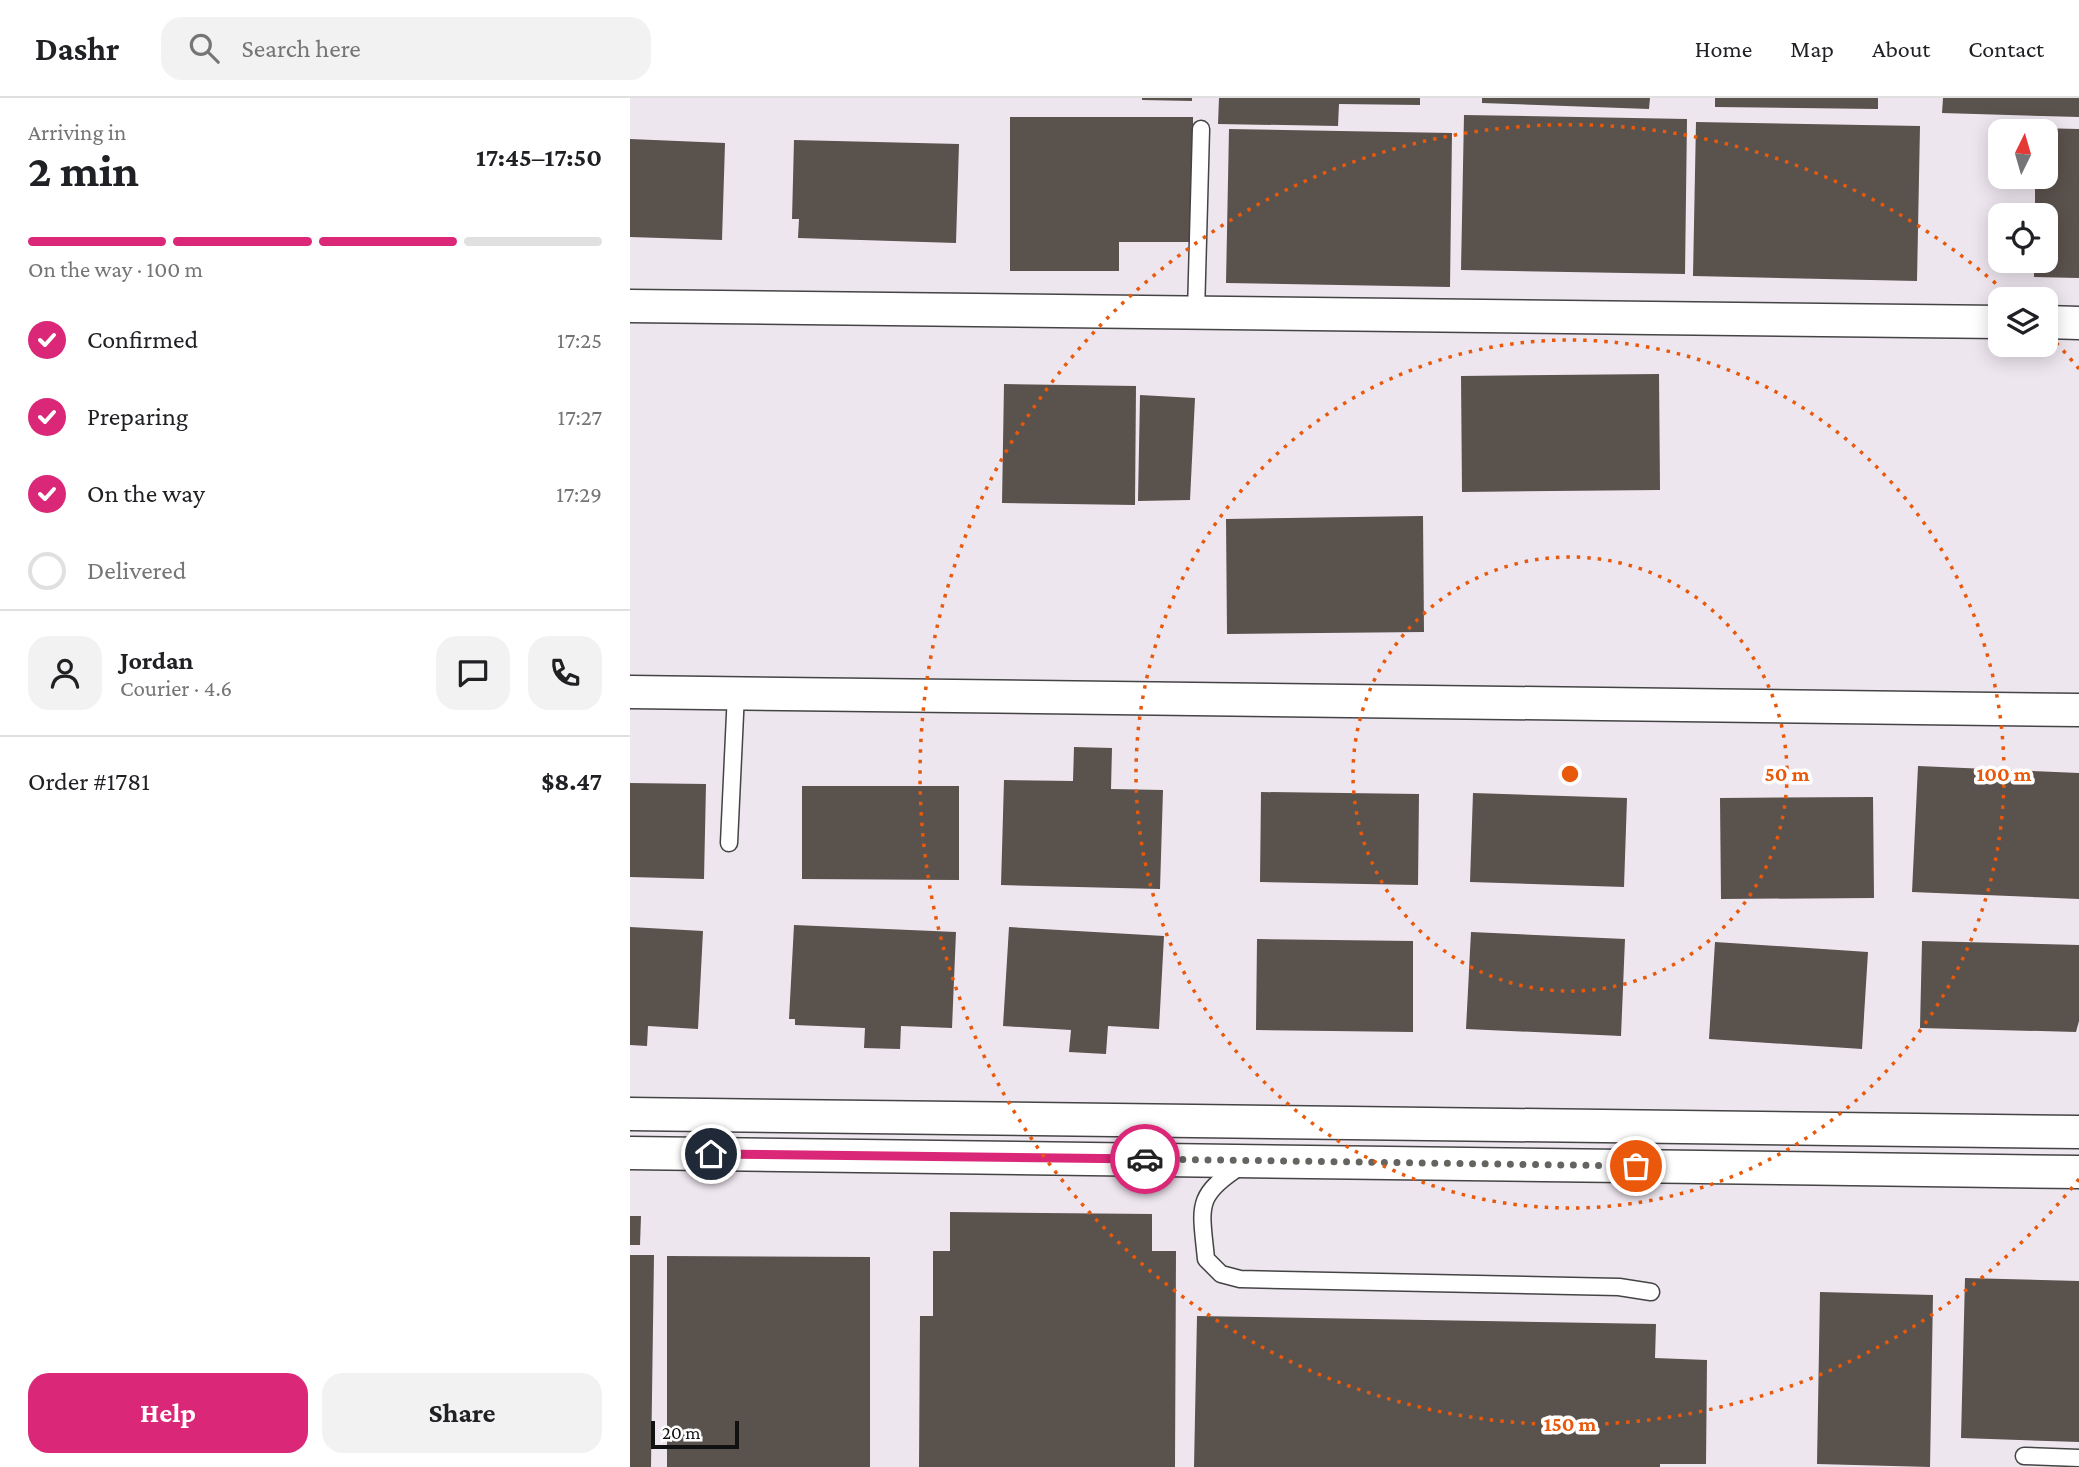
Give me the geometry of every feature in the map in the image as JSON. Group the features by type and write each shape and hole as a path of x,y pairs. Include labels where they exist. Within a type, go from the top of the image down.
{"street":[{"path":"630,306 1988,322"},
{"path":"2058,322 2079,323"},
{"path":"630,692 2079,710"},
{"path":"630,1114 2079,1132"},
{"path":"630,1153 2079,1172"}],"lane":[{"path":"1196,313 1201,130"},
{"path":"729,843 736,693"},
{"path":"1249,1161 1217,1181 1207,1194 1203,1206 1206,1259 1222,1274 1240,1279 1619,1287 1651,1292"},
{"path":"2025,1456 2079,1458"}],"shaded area":[{"path":"630,98 2079,98 2079,1467 630,1467"}],"building":[{"path":"1192,98 1192,101 1142,100"},
{"path":"1219,98 1420,98 1420,105 1339,104 1338,126 1218,124"},
{"path":"1482,98 1650,98 1649,109 1482,103"},
{"path":"1715,98 1878,98 1878,109 1715,107"},
{"path":"1943,98 2079,98 2079,117 1942,113"},
{"path":"1464,115 1687,119 1685,274 1461,270"},
{"path":"1010,117 1193,117 1193,242 1119,242 1119,271 1010,271"},
{"path":"1696,122 1920,126 1917,281 1693,276"},
{"path":"1229,129 1452,133 1450,287 1226,283"},
{"path":"2058,129 2079,129 2079,278 2034,277 2034,273 2058,273 2058,203 2035,203 2035,189 2058,189"},
{"path":"630,139 725,143 722,240 630,237"},
{"path":"794,140 959,144 956,243 798,238 799,219 792,219"},
{"path":"1659,374 1660,490 1462,492 1461,376"},
{"path":"1004,384 1136,386 1135,505 1002,503"},
{"path":"1140,395 1195,398 1190,500 1138,501"},
{"path":"1423,516 1424,632 1227,634 1226,519"},
{"path":"1074,747 1112,748 1111,789 1163,790 1160,889 1001,885 1004,780 1073,781"},
{"path":"1918,766 2079,773 2079,899 1912,892"},
{"path":"630,783 706,784 704,879 630,877"},
{"path":"802,786 959,786 959,880 802,879"},
{"path":"1261,792 1419,794 1418,885 1260,882"},
{"path":"1473,793 1627,798 1624,887 1470,882"},
{"path":"1873,797 1874,898 1721,899 1720,798"},
{"path":"794,925 956,932 952,1028 901,1026 900,1049 864,1048 865,1028 795,1025 795,1019 789,1019"},
{"path":"630,927 703,931 698,1029 648,1026 647,1046 630,1045"},
{"path":"1009,927 1164,936 1159,1029 1108,1026 1106,1054 1069,1052 1071,1030 1003,1026"},
{"path":"1471,932 1625,939 1621,1036 1466,1029"},
{"path":"1257,939 1413,941 1413,1032 1256,1030"},
{"path":"1922,941 2079,945 2079,1021 2076,1032 1920,1028"},
{"path":"1715,942 1868,952 1862,1049 1709,1039"},
{"path":"950,1212 1152,1214 1152,1251 1176,1251 1175,1467 919,1467 920,1316 933,1316 933,1251 950,1251"},
{"path":"630,1216 641,1216 640,1245 630,1245"},
{"path":"630,1255 654,1255 651,1467 630,1467"},
{"path":"667,1256 870,1257 870,1467 667,1467"},
{"path":"1965,1278 2079,1281 2079,1442 1961,1438"},
{"path":"1820,1292 1933,1295 1930,1467 1817,1464"},
{"path":"1197,1316 1656,1324 1655,1358 1707,1360 1706,1464 1660,1464 1660,1467 1194,1467"}],"way so far":[{"path":"1145,1159 1636,1166"}],"route":[{"path":"711,1154 1145,1159"}]}
